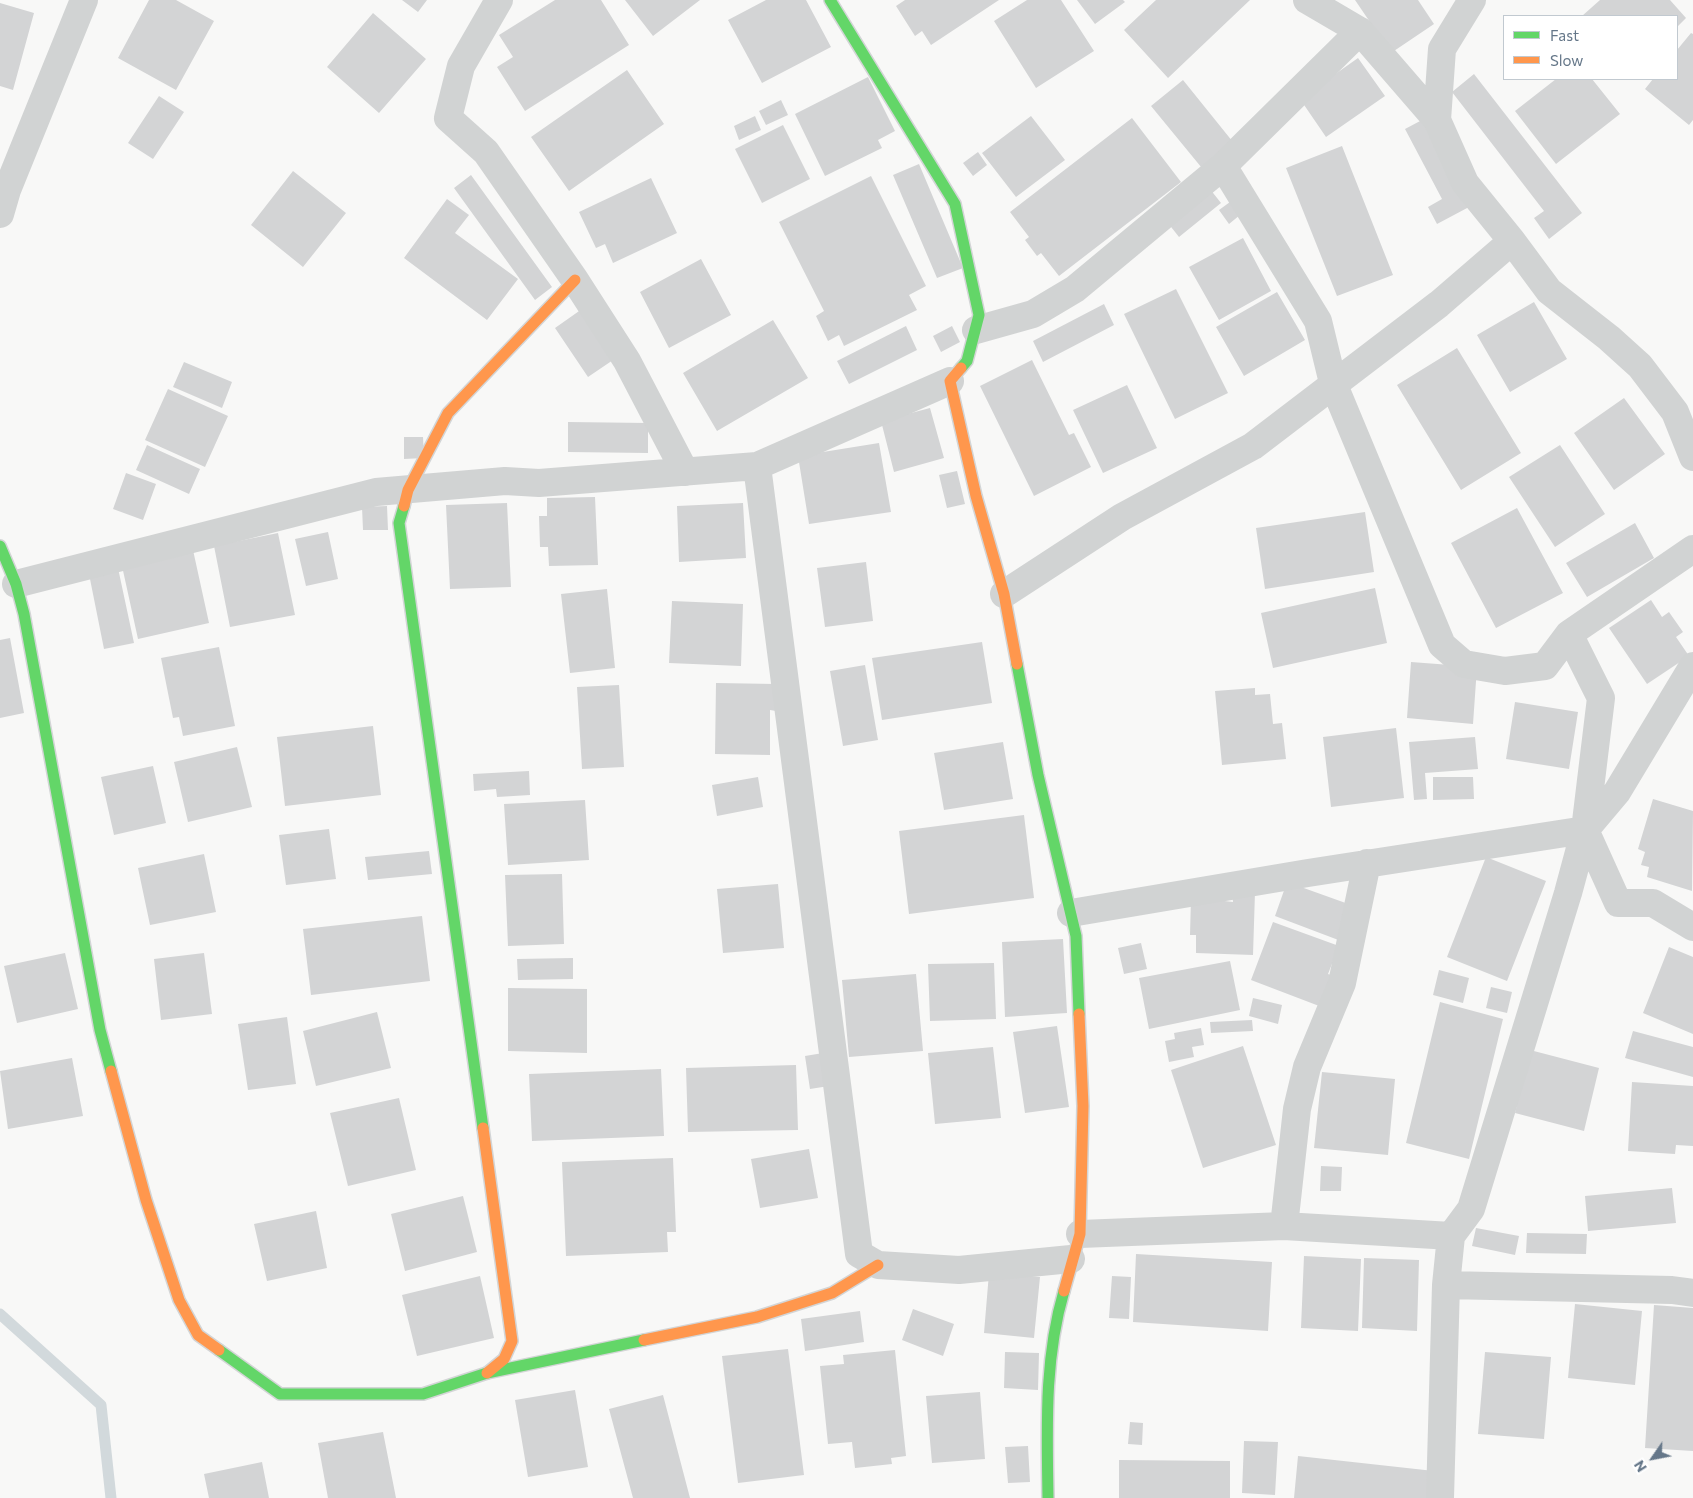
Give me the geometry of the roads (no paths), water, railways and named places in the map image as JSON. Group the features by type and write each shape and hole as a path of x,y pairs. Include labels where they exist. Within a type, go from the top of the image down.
{"street":[{"path":"0,214 7,190 84,0"},
{"path":"499,0 460,66 448,118 486,152 575,280 627,361 685,472"},
{"path":"16,584 376,492 505,481 539,483 757,466 950,382 967,361 979,315 954,204 830,0"},
{"path":"1307,0 1360,31 1437,120 1465,183 1549,291 1609,338 1640,366 1675,412 1691,444"},
{"path":"1437,120 1442,49 1472,0"},
{"path":"976,330 1033,314 1075,289 1223,166 1360,31"},
{"path":"1223,166 1318,321 1333,383 1442,645 1464,664 1505,671 1545,666 1569,634 1693,549"},
{"path":"1004,594 1122,517 1254,446 1333,383 1439,304 1512,241"},
{"path":"487,1373 504,1359 512,1341 399,523 408,490 448,413 575,280"},
{"path":"950,382 976,496 1004,594 1038,775 1076,936 1083,1106 1080,1234 1071,1259 1059,1307 1047,1384 1048,1498"},
{"path":"757,466 859,1254 878,1265 959,1270 1071,1259"},
{"path":"0,546 16,584 100,1030 146,1200 179,1300 198,1335 280,1394 423,1394 487,1373 757,1317 832,1293 878,1265"},
{"path":"1442,1496 1446,1286 1451,1236 1471,1209 1568,893 1585,830 1601,698 1569,634"},
{"path":"1070,913 1367,863 1585,830 1617,792 1693,666"},
{"path":"1585,830 1618,903 1653,903 1693,927"},
{"path":"1284,1226 1297,1109 1307,1067 1342,983 1367,863"},
{"path":"1080,1234 1284,1226 1451,1236"},
{"path":"1446,1286 1672,1290 1693,1293"}],"waterway":[{"path":"0,1314 101,1405 111,1498"}]}
